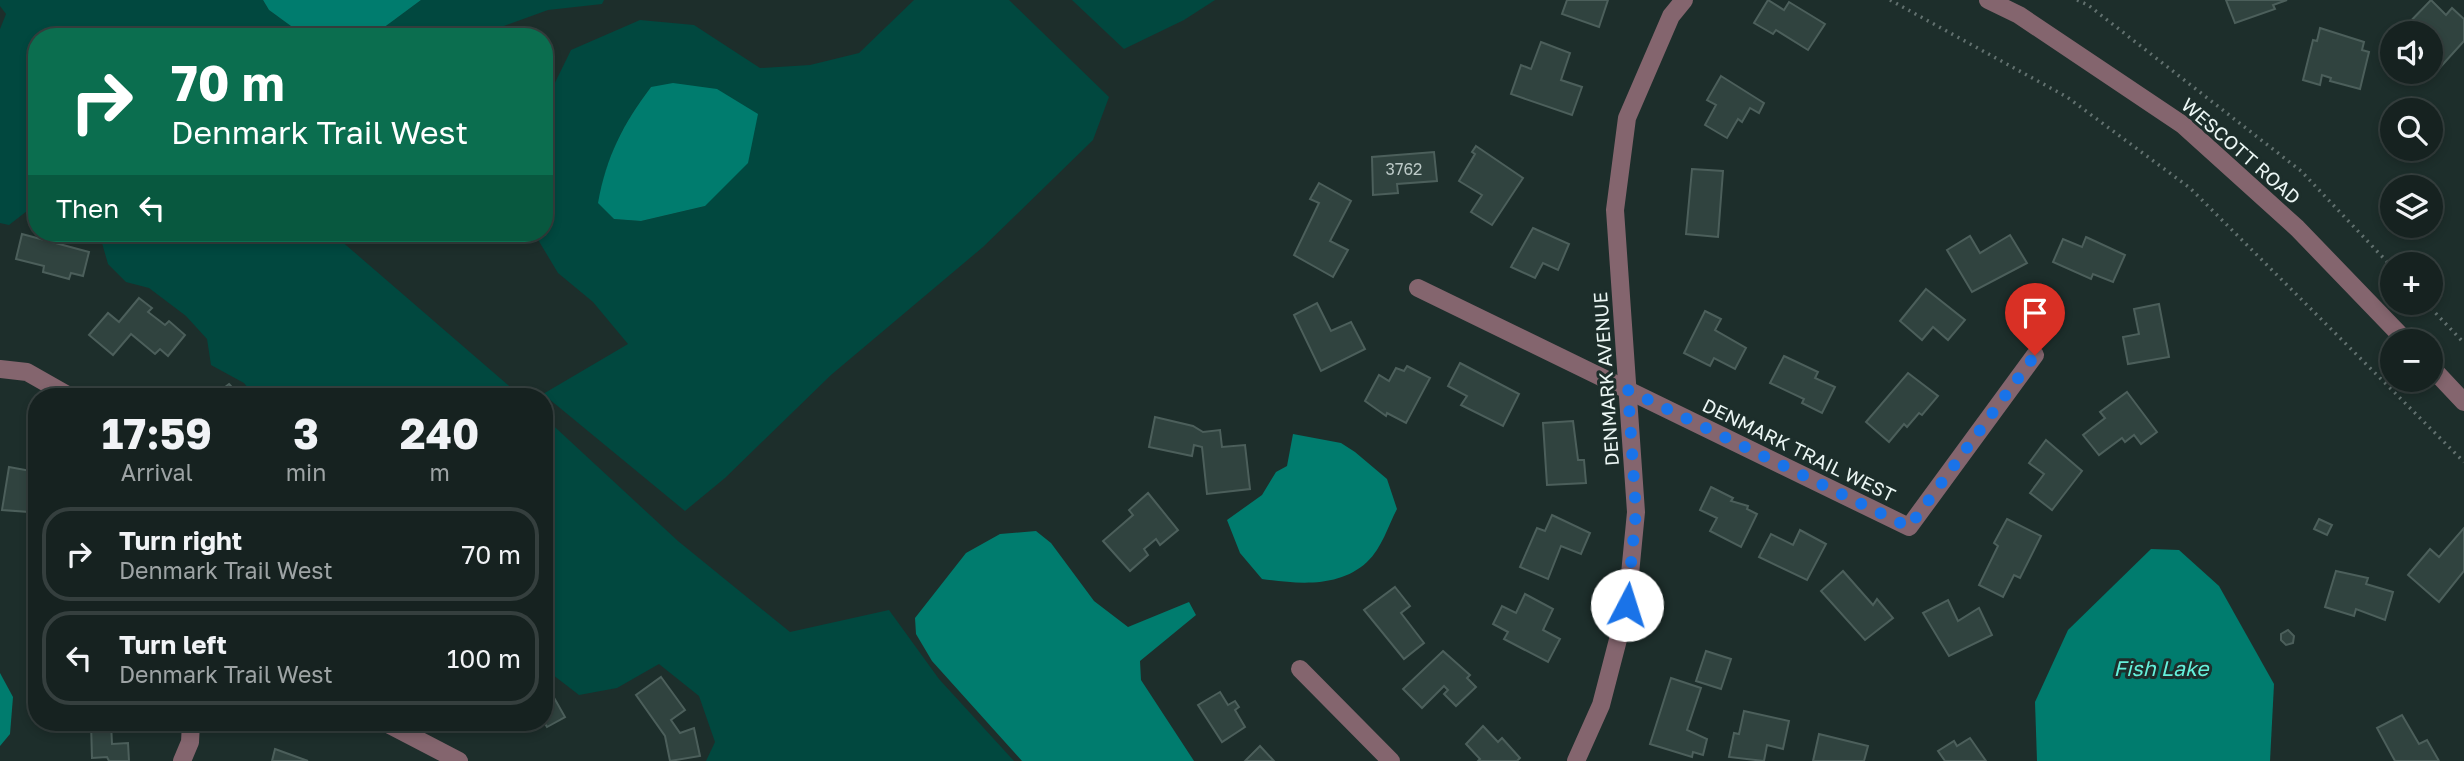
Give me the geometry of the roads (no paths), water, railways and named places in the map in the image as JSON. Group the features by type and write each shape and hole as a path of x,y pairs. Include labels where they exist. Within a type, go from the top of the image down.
{"street":[{"name":"DENMARK AVENUE","path":"1576,761 1601,705 1627,605 1636,512 1615,210 1627,118 1671,16 1685,0"},
{"name":"WESCOTT ROAD","path":"1988,0 2019,15 2183,125 2297,228 2394,329"},
{"path":"1418,288 1628,390"},
{"name":"DENMARK TRAIL WEST","path":"1628,390 1909,527 2035,355"},
{"path":"0,369 27,372 55,388"},
{"path":"2443,380 2464,402"},
{"path":"1300,669 1391,761"},
{"path":"182,761 190,742 191,731"},
{"path":"401,731 459,761"}],"water":[{"path":"263,0 421,0 383,28 294,28 269,10"},
{"path":"673,83 717,89 758,114 748,163 705,206 641,221 614,219 598,203 601,186 617,142 651,87"},
{"path":"1293,434 1341,443 1387,479 1397,509 1381,544 1372,556 1344,576 1304,583 1262,579 1240,553 1227,520 1262,495 1276,472 1287,466"},
{"path":"1036,531 1051,543 1094,601 1128,627 1189,602 1196,615 1140,661 1141,680 1194,761 1022,761 932,661 916,634 915,618 966,553 1000,534"},
{"name":"Fish Lake","path":"2151,549 2179,550 2219,586 2274,684 2270,761 2037,761 2035,702 2068,630"},
{"path":"0,673 13,697 10,734 0,746"}]}
